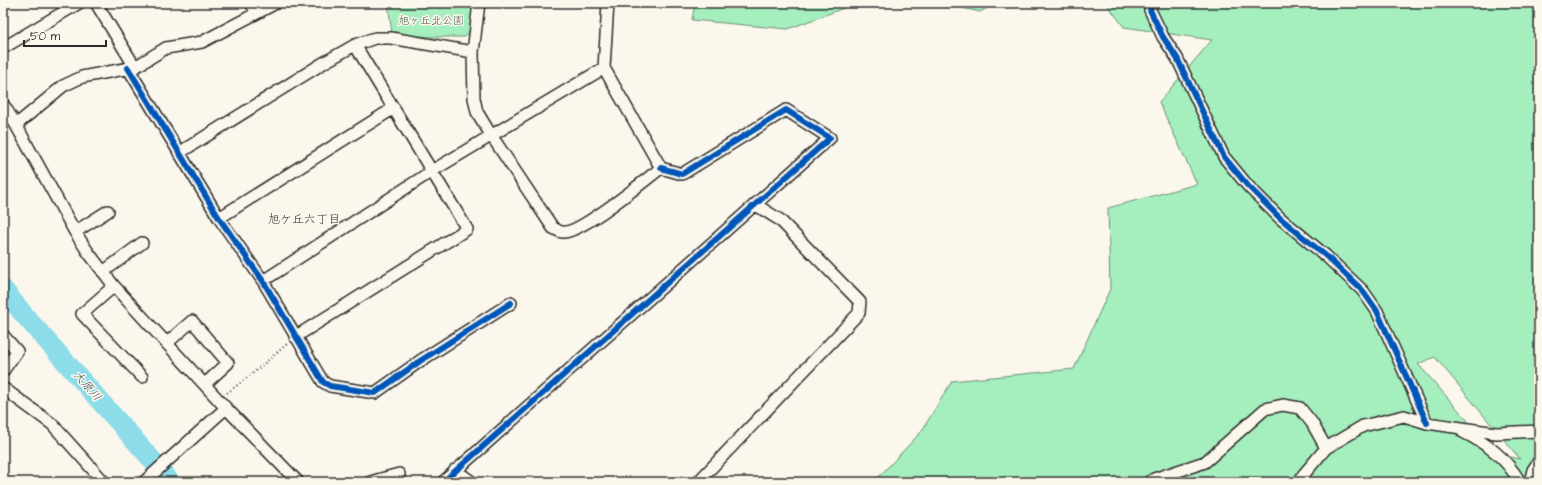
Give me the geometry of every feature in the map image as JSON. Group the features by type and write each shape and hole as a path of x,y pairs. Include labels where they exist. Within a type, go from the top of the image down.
{"street":[{"path":"3,48 79,3"},
{"path":"96,3 179,153 219,218 263,281 322,382 330,386 375,393 420,361 511,303"},
{"path":"251,3 257,13"},
{"path":"16,125 63,86 82,77 132,67 166,48 202,42 276,3"},
{"path":"479,3 473,52 474,98 477,112 553,228 562,232 578,228 599,215 661,168"},
{"path":"443,482 830,138 786,110 682,174 661,168 604,68 608,3"},
{"path":"1151,3 1150,10 1162,37 1177,58 1224,157 1248,186 1280,218 1326,256 1363,291 1377,311 1427,423"},
{"path":"179,153 325,62 356,45 375,38 391,38 473,52"},
{"path":"295,337 467,229 356,45"},
{"path":"263,281 432,171 604,68"},
{"path":"3,104 75,232 114,286 226,408 298,482"},
{"path":"219,218 394,108"},
{"path":"698,482 859,313 860,302 780,220 756,205"},
{"path":"75,232 108,211"},
{"path":"104,272 142,243"},
{"path":"114,286 82,314 142,377"},
{"path":"167,344 192,321 228,363 205,384"},
{"path":"3,335 17,351 3,371"},
{"path":"3,388 52,424 104,482"},
{"path":"1153,481 1205,462 1265,409 1283,405 1300,408 1312,423 1326,448"},
{"path":"144,482 226,408"},
{"path":"1299,482 1326,448 1363,426 1404,416 1427,423 1496,433 1539,431"},
{"path":"1454,427 1480,440 1497,452 1509,465 1520,482"},
{"path":"1530,482 1539,461"},
{"path":"455,470 472,482"},
{"path":"370,482 399,474 398,482"}],"path":[{"path":"219,399 252,374 295,337"}],"green space":[{"name":"旭ヶ丘北公園","path":"388,3 474,3 470,31 465,37 432,37 392,34"},
{"path":"695,3 857,3 788,29 692,20"},
{"path":"940,3 996,3 980,12"},
{"path":"1106,3 1539,3 1539,482 874,482 921,432 952,381 1074,369 1110,289 1108,208 1197,184 1159,102 1212,40 1124,27","holes":["1435,357 1520,459 1497,454 1418,364"]}],"waterway":[{"name":"大原川","path":"3,289 170,482"}],"cycle path":[{"path":"1151,3 1150,10 1163,37 1177,58 1224,157 1248,186 1280,218 1326,256 1363,291 1377,311 1427,423"},
{"path":"128,68 219,218 263,281 323,382 330,386 375,393 420,361 511,303"},
{"path":"443,482 830,138 786,110 682,174 661,168"}],"district":[{"name":"旭ケ丘六丁目","path":"304,219"}]}
